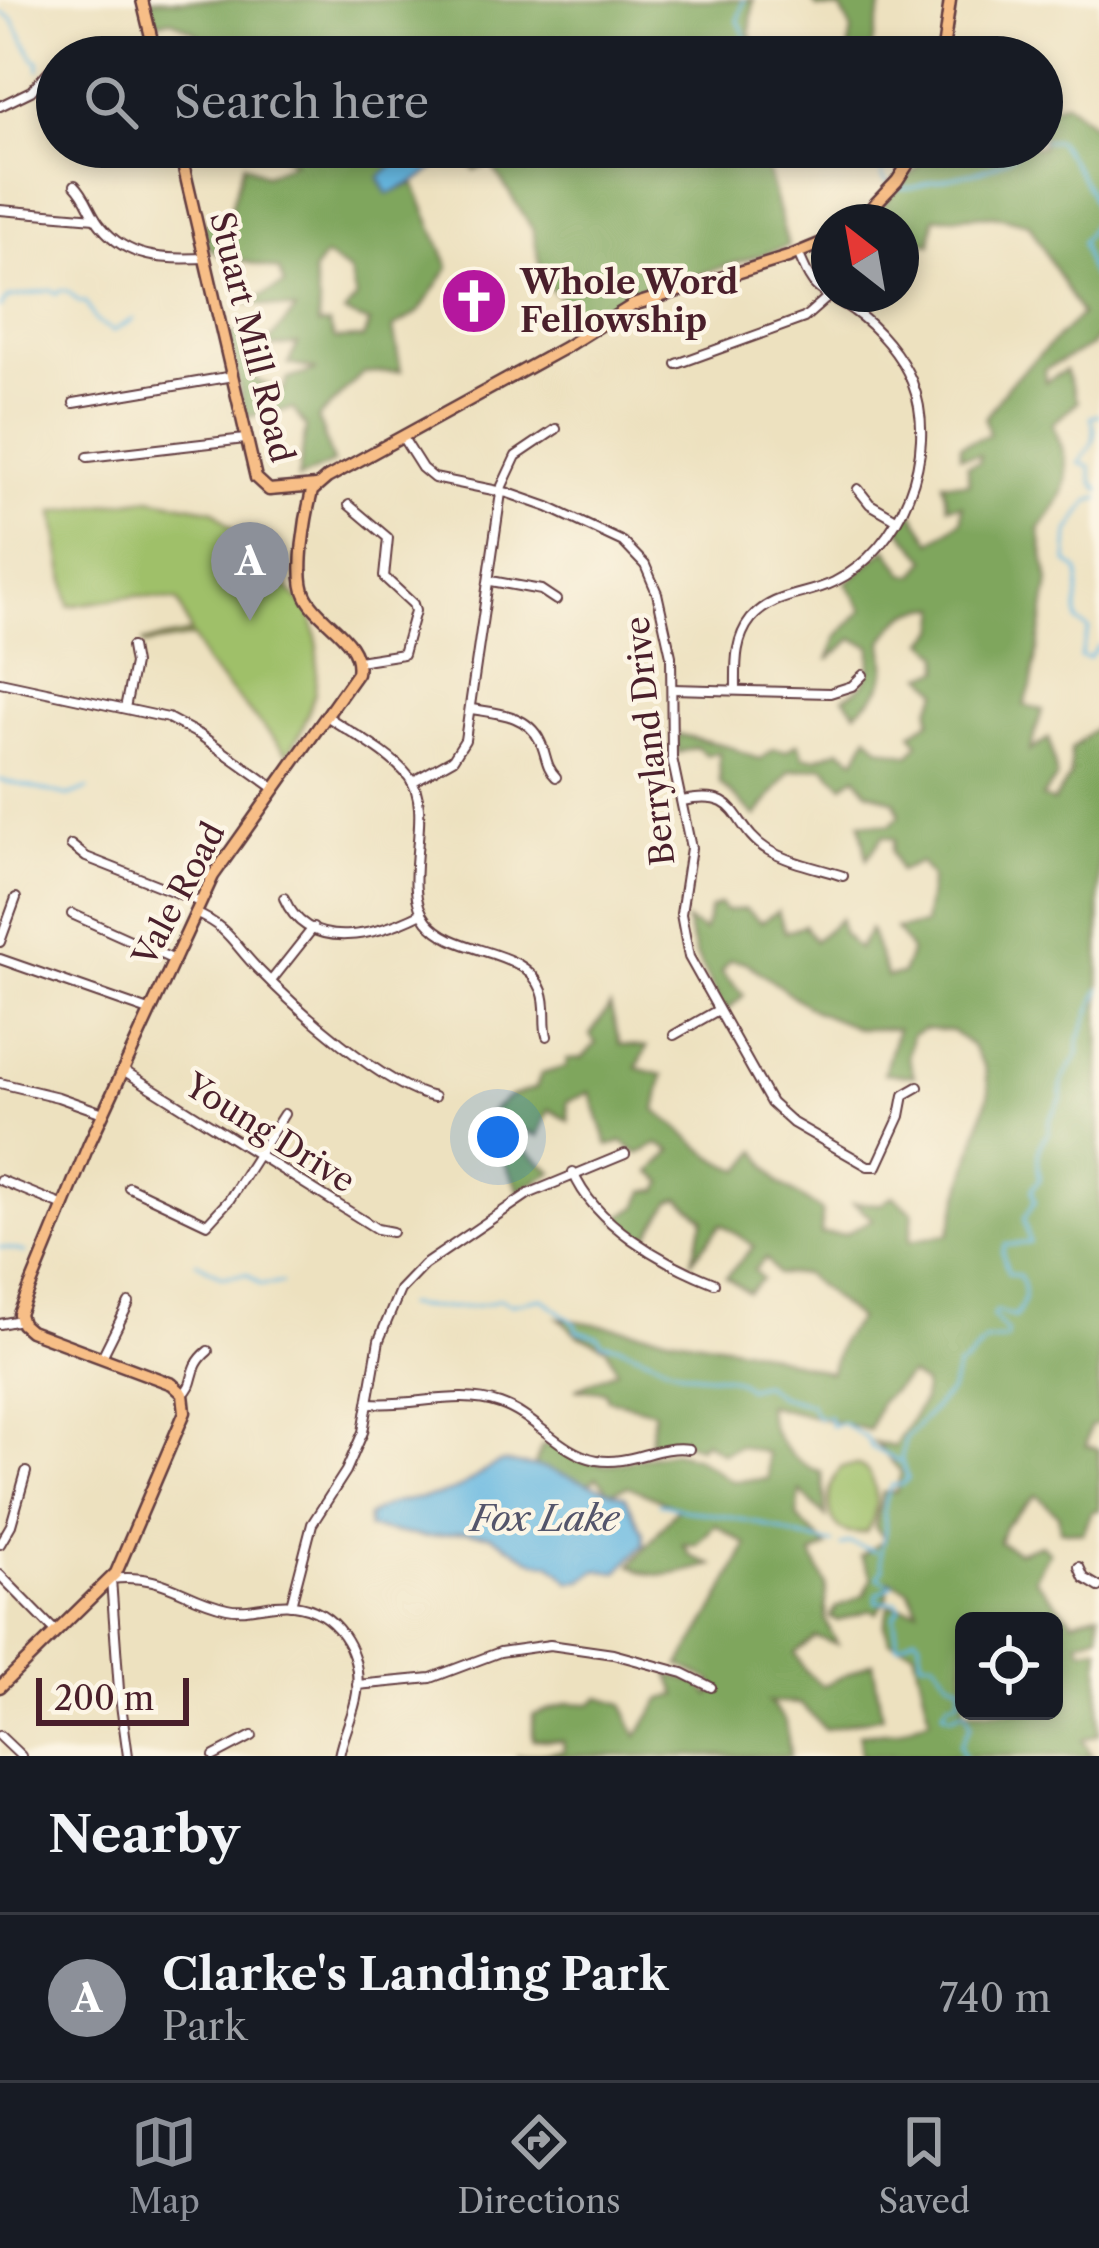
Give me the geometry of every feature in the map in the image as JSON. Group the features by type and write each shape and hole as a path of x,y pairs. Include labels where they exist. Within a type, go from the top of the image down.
{"main road":[{"path":"142,0 151,36"},
{"path":"945,36 950,0"},
{"name":"Stuart Mill Road","path":"184,168 256,478 265,488 316,486"},
{"path":"876,204 906,168"},
{"path":"358,661 303,590 310,500 316,486 633,305 811,248"},
{"name":"Vale Road","path":"20,1320 24,1299 103,1113 198,908 229,849 354,680 358,661"},
{"path":"0,1687 111,1579 184,1418 183,1394 161,1379 30,1330 20,1320"}],"street":[{"path":"0,106 36,86"},
{"path":"76,185 95,218 116,241 146,256 175,261 206,258"},
{"path":"0,210 95,218"},
{"path":"798,254 811,281"},
{"path":"677,364 811,312"},
{"path":"736,690 738,647 752,618 781,598 844,576 877,548 911,489 920,431 916,393 904,366 855,312"},
{"path":"74,403 233,376"},
{"path":"412,782 458,753 466,740 500,491 516,456 556,429"},
{"name":"Berryland Drive","path":"403,438 434,478 500,491 548,507 615,537 640,557 667,628 672,758 691,858 681,914 688,957 776,1109 868,1166 882,1161 904,1096 918,1088"},
{"path":"88,457 245,439"},
{"path":"858,489 870,504 896,519"},
{"path":"350,505 388,538 384,577 415,611 403,654 358,661"},
{"path":"491,581 541,590 556,600"},
{"path":"125,708 134,664 131,647"},
{"path":"672,689 830,693 863,675"},
{"path":"0,682 157,715 190,728 274,788"},
{"path":"471,709 507,715 526,724 537,735 556,777"},
{"path":"328,717 397,765 412,782 422,914 444,936 520,966 532,976 544,996 547,1036"},
{"path":"682,801 721,800 769,850 843,876"},
{"path":"71,845 86,857 198,908 230,933 271,981 376,1070 434,1097"},
{"path":"0,942 16,898"},
{"path":"284,898 293,914 313,928 347,936 373,934 422,914"},
{"path":"72,914 172,959"},
{"path":"271,981 313,928"},
{"path":"0,958 149,1011"},
{"path":"674,1035 718,1010"},
{"name":"Young Drive","path":"123,1070 377,1229 392,1232"},
{"path":"0,1083 58,1096 103,1113"},
{"path":"129,1187 207,1224 230,1200 284,1114"},
{"path":"291,1605 312,1524 354,1457 370,1403 379,1340 407,1282 504,1209 573,1172 625,1154"},
{"path":"573,1172 584,1196 604,1220 714,1283"},
{"path":"0,1180 64,1206"},
{"path":"102,1357 129,1303"},
{"path":"0,1324 20,1320"},
{"path":"183,1394 191,1384 196,1361 208,1351"},
{"path":"370,1403 409,1404 450,1397 487,1400 520,1413 572,1450 598,1460 622,1460 675,1447 689,1449"},
{"path":"0,1544 26,1472"},
{"path":"1079,1567 1084,1578 1099,1586"},
{"path":"0,1575 55,1631"},
{"path":"128,1756 111,1579 166,1582 230,1609 291,1605 314,1611 338,1626 352,1653 357,1685 339,1756"},
{"path":"357,1685 430,1678 500,1652 550,1645 613,1654 680,1672 711,1687"},
{"path":"0,1736 21,1756"},
{"path":"214,1756 252,1736"}],"green space":[{"path":"147,0 753,0 751,36 198,36 172,20 153,23"},
{"path":"812,0 883,0 874,36 851,36 841,9 817,8"},
{"path":"1065,102 1099,130 1099,335 1091,346 1045,369 1046,382 1065,370 1078,402 1052,424 1064,454 1066,479 1058,503 1039,529 1049,582 1024,705 1042,710 1030,751 1049,738 1057,778 1042,797 1053,802 1070,777 1071,749 1099,725 1099,1423 1090,1427 1086,1446 1099,1449 1099,1510 1092,1511 1083,1533 1060,1530 1058,1515 1036,1495 1004,1527 999,1542 1018,1552 1041,1544 1049,1552 1034,1578 1073,1621 1099,1612 1099,1634 1079,1641 1082,1649 1099,1647 1099,1735 1083,1740 1092,1756 861,1756 859,1734 898,1731 930,1718 914,1650 890,1641 884,1626 889,1606 918,1609 908,1589 889,1580 887,1598 877,1613 871,1610 838,1621 830,1617 835,1608 864,1595 872,1577 861,1556 885,1539 875,1527 882,1493 896,1492 901,1472 874,1442 894,1447 923,1401 924,1384 910,1375 880,1402 869,1430 766,1405 784,1447 822,1473 826,1517 800,1491 797,1517 827,1547 812,1555 826,1584 825,1620 837,1644 816,1637 795,1653 804,1670 822,1686 873,1662 882,1716 825,1729 800,1704 769,1702 786,1722 790,1756 516,1756 564,1751 563,1741 533,1739 533,1715 568,1703 591,1704 600,1697 623,1704 637,1736 662,1699 678,1695 669,1674 697,1683 710,1695 716,1690 712,1681 680,1665 747,1545 715,1525 696,1545 683,1544 691,1556 712,1565 670,1574 640,1571 631,1565 678,1508 628,1486 610,1492 597,1477 587,1485 534,1467 542,1446 554,1444 579,1459 606,1465 674,1452 694,1457 732,1481 768,1479 767,1453 739,1446 722,1453 704,1441 699,1447 680,1441 649,1450 654,1411 608,1399 605,1391 576,1389 617,1370 606,1347 578,1335 559,1318 755,1350 830,1373 841,1340 858,1319 804,1274 777,1274 766,1258 754,1270 762,1279 748,1292 726,1277 754,1246 721,1224 691,1262 704,1219 680,1198 671,1201 646,1239 614,1219 638,1207 645,1191 659,1190 664,1182 651,1172 672,1151 658,1144 638,1154 623,1142 608,1146 590,1092 567,1102 569,1121 549,1109 538,1136 516,1127 515,1142 553,1172 519,1191 481,1120 508,1097 536,1088 541,1074 566,1067 567,1059 582,1058 596,1044 590,1035 610,1006 620,1044 647,1047 637,1068 663,1075 656,1111 708,1153 742,1170 757,1151 779,1183 822,1211 821,1234 845,1234 873,1219 853,1203 882,1204 893,1196 913,1212 910,1241 949,1234 989,1092 985,1068 972,1046 952,1031 924,1029 912,1035 908,1056 914,1076 884,1073 897,1029 859,1029 812,1010 746,962 730,960 721,972 744,995 725,1012 696,955 686,921 704,931 710,909 720,904 725,911 745,909 761,922 778,911 785,932 804,925 814,941 840,919 842,933 858,949 870,930 887,977 902,974 911,951 896,929 924,925 931,877 920,862 899,871 892,851 895,839 883,836 867,859 860,822 890,825 900,815 895,801 867,791 856,776 843,785 824,766 790,771 756,817 720,783 719,752 706,755 696,747 678,753 677,734 728,746 760,760 774,749 786,751 798,743 804,757 817,758 840,749 856,759 868,735 880,748 910,755 919,743 911,733 930,721 930,708 939,691 924,675 941,670 941,655 926,641 937,630 940,607 920,609 894,626 883,641 883,682 856,712 844,697 867,678 871,646 853,639 828,660 837,637 863,609 846,583 887,548 905,574 915,575 927,559 899,528 911,510 932,542 962,520 962,505 948,506 943,482 969,483 967,465 979,462 980,455 960,456 960,445 989,435 985,418 1009,384 1081,315 1029,224 994,215 934,218 931,244 919,241 919,204 884,204 917,168 1063,168"},
{"path":"243,168 265,175 281,168 390,168 380,179 388,194 414,183 449,267 419,312 393,328 401,371 363,373 318,418 333,463 298,479 306,427 293,409 245,417 229,334 248,332 257,381 283,391 288,379 317,370 288,364 298,344 263,348 296,310 247,303 284,285 279,270 222,256 208,247 203,225 230,211","holes":["325,256 350,272 356,299 344,313 370,323 363,338 335,339 329,324 318,325 313,272"]},
{"path":"494,168 767,168 788,246 646,292 588,322 543,282 533,230"},
{"path":"150,498 214,510 311,613 318,647 315,693 288,754 205,663 193,637 144,645 191,633 178,601 135,596 69,606 54,512"},
{"path":"858,1465 871,1477 876,1505 866,1532 852,1533 834,1521 829,1499 842,1467"}],"water":[{"path":"390,168 434,168 388,194 379,178"},
{"name":"Fox Lake","path":"503,1462 544,1468 625,1496 644,1544 618,1572 596,1570 571,1582 551,1564 533,1561 490,1535 467,1532 425,1537 368,1528 368,1516 376,1510 451,1491"}],"waterway":[{"path":"744,0 738,20 745,36"},
{"path":"0,12 12,18 36,60"},
{"path":"1063,150 1096,209 1082,242 1099,286"},
{"path":"884,168 882,176 889,184"},
{"path":"898,187 913,188 987,168"},
{"path":"0,307 8,298 60,290 85,302 96,321 113,331 134,319"},
{"path":"1099,415 1091,417 1093,442 1079,463 1090,467 1099,490"},
{"path":"1099,498 1089,501 1069,532 1067,562 1079,571 1078,622 1089,629 1080,657 1089,658 1099,646"},
{"path":"0,780 68,796 88,789"},
{"path":"955,1682 934,1660 921,1660 915,1635 898,1646 894,1617 900,1608 897,1602 876,1602 877,1594 893,1585 878,1577 883,1569 885,1501 892,1485 908,1479 901,1460 905,1439 951,1390 957,1368 985,1341 1007,1339 1007,1332 993,1316 996,1311 1015,1317 1021,1307 1020,1276 1008,1273 1002,1252 1005,1245 1030,1243 1024,1219 1035,1201 1032,1189 1040,1179 1040,1148 1062,1098 1063,1079 1079,1054 1079,1040 1099,990"},
{"path":"0,1247 25,1252"},
{"path":"196,1262 223,1277 247,1274 261,1285 282,1283"},
{"path":"405,1305 454,1308 499,1299 511,1304 542,1298 576,1324 577,1330 602,1343 690,1373 733,1379 747,1388 763,1384 779,1396 810,1404 816,1417 829,1417 831,1426 842,1423 867,1439 872,1448 902,1463"},
{"path":"659,1504 833,1543"},
{"path":"841,1546 849,1543 875,1551"},
{"path":"955,1701 943,1712 955,1714"},
{"path":"964,1756 960,1745 969,1720"}],"place":[{"name":"Whole Word Fellowship","path":"474,301"},
{"name":"Clarke's Landing Park","path":"250,621"}]}
